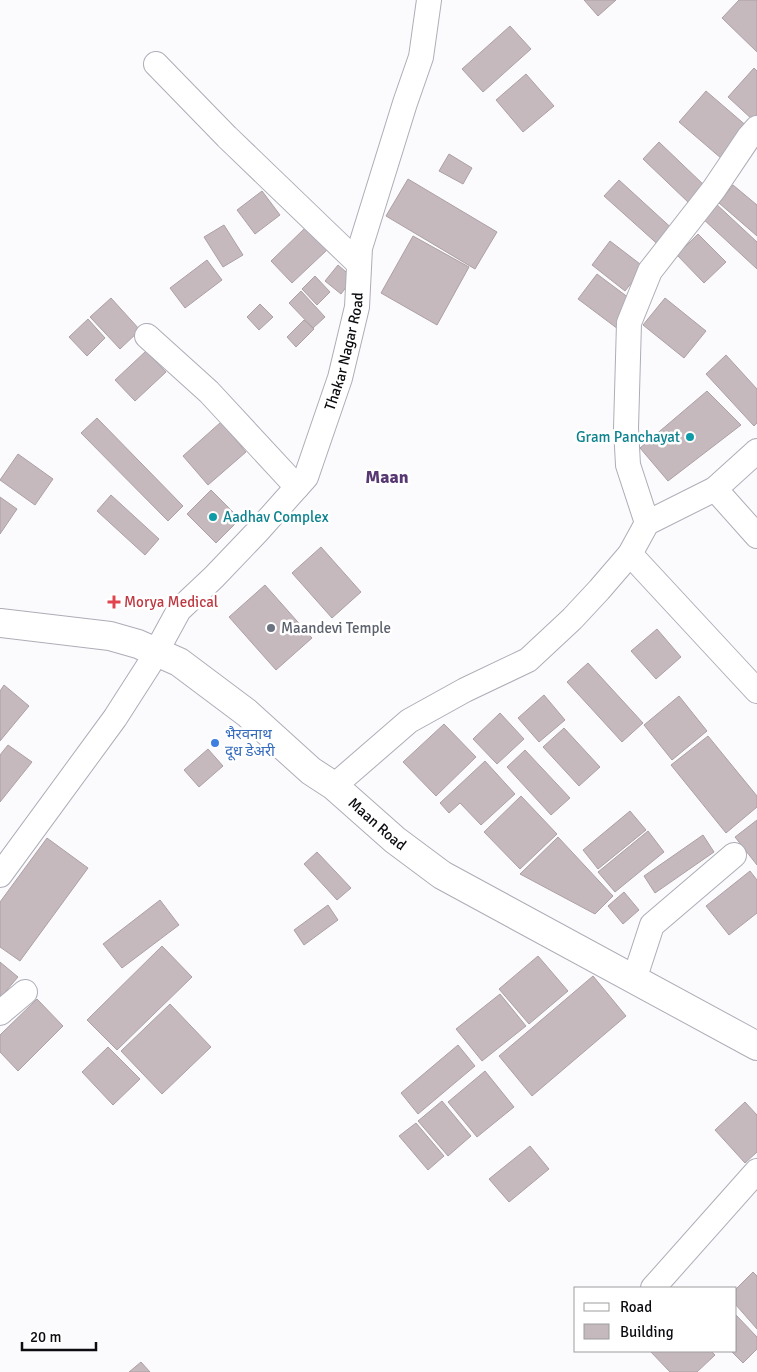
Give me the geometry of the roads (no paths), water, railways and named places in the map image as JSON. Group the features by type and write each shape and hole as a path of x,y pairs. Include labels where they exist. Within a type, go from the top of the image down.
{"main road":[{"name":"Maan Road","path":"0,624 110,636 138,644 179,662 247,713 311,771 334,786 395,840 442,875 757,1046"}],"street":[{"name":"Thakar Nagar Road","path":"0,875 115,718 179,610 251,538 306,476 340,378 357,307 360,248 421,57 429,0"},
{"path":"156,64 359,264"},
{"path":"647,522 628,465 626,428 629,323 650,271 714,189 757,128"},
{"path":"148,336 209,392 297,487"},
{"path":"334,786 409,721 465,690 528,660 572,619 630,554 647,522 715,489 757,451"},
{"path":"715,489 757,536"},
{"path":"630,554 757,691"},
{"path":"634,980 652,925 734,855"},
{"path":"0,1013 25,992"},
{"path":"654,1287 757,1171"}],"place":[{"name":"Gram Panchayat","path":"690,437"},
{"name":"Aadhav Complex","path":"213,517"},
{"name":"Morya Medical","path":"114,602"},
{"name":"Maandevi Temple","path":"271,628"},
{"name":"भैरवनाथ दूध डेअरी","path":"215,743"}],"district":[{"name":"Maan","path":"387,477"}]}
